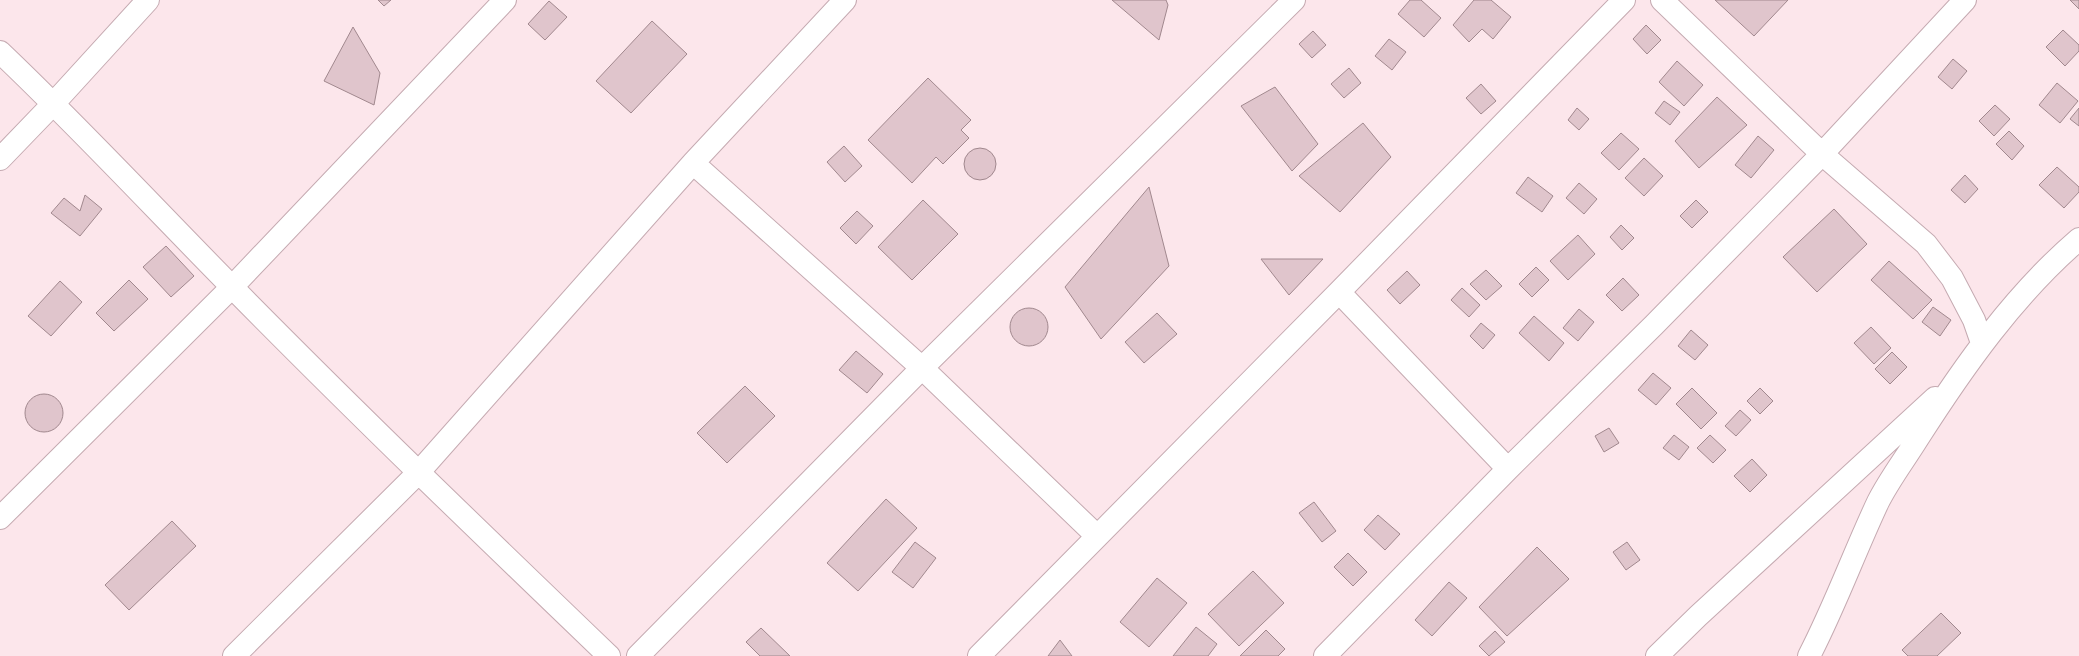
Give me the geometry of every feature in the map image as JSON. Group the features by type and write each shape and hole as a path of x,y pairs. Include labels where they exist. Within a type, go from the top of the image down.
{"street":[{"path":"0,159 54,103 148,0"},
{"path":"0,518 232,287 505,0"},
{"path":"234,656 418,473 693,163 845,0"},
{"path":"638,656 922,368 1294,0"},
{"path":"979,656 1339,292 1624,0"},
{"path":"1662,0 1822,154 1926,244 1952,278 1974,320 1982,343"},
{"path":"1325,656 1508,469 1654,325 1822,154 1965,0"},
{"path":"0,52 54,103 232,287 418,473 609,656"},
{"path":"693,163 922,368 1097,536"},
{"path":"1809,656 1822,631 1879,500 1956,378 1982,343 2056,259 2079,239"},
{"path":"1339,292 1508,469"},
{"path":"1657,656 1698,616 1956,378"}],"building":[{"path":"378,0 391,0 384,6"},
{"path":"1112,0 1166,0 1168,5 1159,40"},
{"path":"1410,0 1421,0 1441,18 1424,37 1398,14"},
{"path":"1474,0 1491,0 1511,17 1493,39 1482,29 1469,42 1453,25"},
{"path":"1715,0 1788,0 1754,36"},
{"path":"2070,0 2079,0 2079,9"},
{"path":"549,1 567,17 545,40 528,24"},
{"path":"652,21 687,54 631,113 596,81"},
{"path":"1646,25 1661,40 1647,54 1633,39"},
{"path":"353,27 380,73 374,105 324,81"},
{"path":"2063,30 2079,45 2079,51 2065,66 2046,47"},
{"path":"1313,31 1326,45 1312,58 1299,44"},
{"path":"1389,39 1406,52 1392,70 1375,56"},
{"path":"1953,59 1967,71 1952,89 1938,77"},
{"path":"1677,61 1703,85 1684,106 1659,82"},
{"path":"1349,68 1361,83 1344,98 1331,84"},
{"path":"928,78 971,120 961,130 969,138 943,164 936,157 912,183 868,140"},
{"path":"2057,83 2078,101 2060,123 2039,105"},
{"path":"1481,84 1496,101 1481,114 1466,98"},
{"path":"1275,87 1318,144 1292,171 1241,106"},
{"path":"1717,97 1747,125 1699,168 1675,141"},
{"path":"1664,101 1680,112 1670,125 1655,113"},
{"path":"1995,105 2010,119 1994,136 1979,121"},
{"path":"1577,108 1589,119 1579,130 1568,120"},
{"path":"2079,108 2079,126 2070,119"},
{"path":"1363,123 1391,157 1340,212 1299,176"},
{"path":"2009,131 2024,146 2012,160 1996,144"},
{"path":"1621,133 1639,149 1619,170 1601,153"},
{"path":"1758,136 1774,150 1751,178 1735,165"},
{"path":"844,146 862,166 845,182 827,162"},
{"path":"977,148 983,148 993,155 996,164 995,170 989,177 983,180 977,180 967,173 964,167 964,161 971,151"},
{"path":"1644,158 1663,176 1644,196 1625,178"},
{"path":"2057,167 2079,187 2079,192 2064,208 2039,185"},
{"path":"1965,175 1978,189 1965,203 1951,190"},
{"path":"1528,177 1553,196 1542,212 1516,193"},
{"path":"1579,183 1597,199 1584,214 1566,198"},
{"path":"1149,187 1169,266 1101,339 1065,287"},
{"path":"85,195 102,209 80,236 51,213 64,198 80,211"},
{"path":"923,200 958,234 912,280 878,247"},
{"path":"1696,200 1708,212 1692,228 1680,216"},
{"path":"1834,209 1867,244 1817,292 1783,257"},
{"path":"857,211 873,226 856,244 840,228"},
{"path":"1621,225 1634,238 1622,250 1610,237"},
{"path":"1578,235 1595,254 1568,280 1550,261"},
{"path":"166,246 194,276 171,297 143,267"},
{"path":"1261,259 1323,259 1289,295"},
{"path":"1889,261 1932,300 1913,319 1871,280"},
{"path":"1536,267 1549,280 1532,297 1519,284"},
{"path":"1486,270 1502,286 1486,300 1470,284"},
{"path":"1407,271 1420,285 1400,304 1387,290"},
{"path":"1623,278 1639,295 1622,311 1606,295"},
{"path":"129,280 148,299 114,331 96,313"},
{"path":"60,281 82,302 51,336 28,316"},
{"path":"1462,288 1480,305 1469,317 1451,300"},
{"path":"1933,307 1951,320 1940,336 1922,322"},
{"path":"1025,308 1033,308 1043,313 1047,320 1047,334 1043,341 1033,346 1025,346 1015,341 1013,338 1010,331 1010,323 1015,313 1018,311"},
{"path":"1579,309 1594,322 1578,341 1563,328"},
{"path":"1157,313 1177,334 1144,363 1125,342"},
{"path":"1534,316 1564,343 1549,361 1519,333"},
{"path":"1481,323 1495,335 1483,349 1470,336"},
{"path":"1871,327 1891,348 1874,364 1854,343"},
{"path":"1691,330 1708,345 1695,360 1678,346"},
{"path":"856,351 883,374 867,393 839,370"},
{"path":"1892,352 1907,367 1890,384 1875,369"},
{"path":"1653,373 1671,388 1656,405 1638,390"},
{"path":"745,386 775,416 727,463 697,433"},
{"path":"1692,388 1717,413 1701,429 1676,404"},
{"path":"1760,388 1773,401 1760,414 1747,401"},
{"path":"44,394 54,397 60,403 63,413 60,423 54,429 44,432 34,429 28,423 25,413 28,403 34,397"},
{"path":"1740,410 1751,420 1736,436 1725,426"},
{"path":"1609,428 1619,443 1604,452 1595,436"},
{"path":"1674,435 1689,447 1679,460 1663,448"},
{"path":"1710,435 1726,450 1713,463 1697,448"},
{"path":"1752,459 1767,475 1750,492 1734,476"},
{"path":"886,499 917,528 858,591 827,563"},
{"path":"1314,502 1336,531 1322,542 1299,513"},
{"path":"1378,515 1400,534 1385,550 1364,530"},
{"path":"172,521 196,546 129,610 105,585"},
{"path":"915,542 936,558 913,588 892,572"},
{"path":"1627,542 1640,560 1626,570 1613,552"},
{"path":"1537,547 1569,579 1507,636 1479,607"},
{"path":"1348,553 1367,572 1353,586 1334,567"},
{"path":"1253,571 1284,603 1239,646 1208,614"},
{"path":"1157,578 1187,603 1149,647 1120,622"},
{"path":"1449,582 1467,598 1432,636 1415,620"},
{"path":"1941,613 1961,633 1937,656 1908,656 1902,650"},
{"path":"1196,627 1217,644 1208,656 1173,656"},
{"path":"761,628 790,656 760,656 746,642"},
{"path":"1266,630 1285,649 1278,656 1240,656"},
{"path":"1495,631 1505,642 1489,656 1479,646"},
{"path":"1060,640 1072,656 1048,656"}]}
